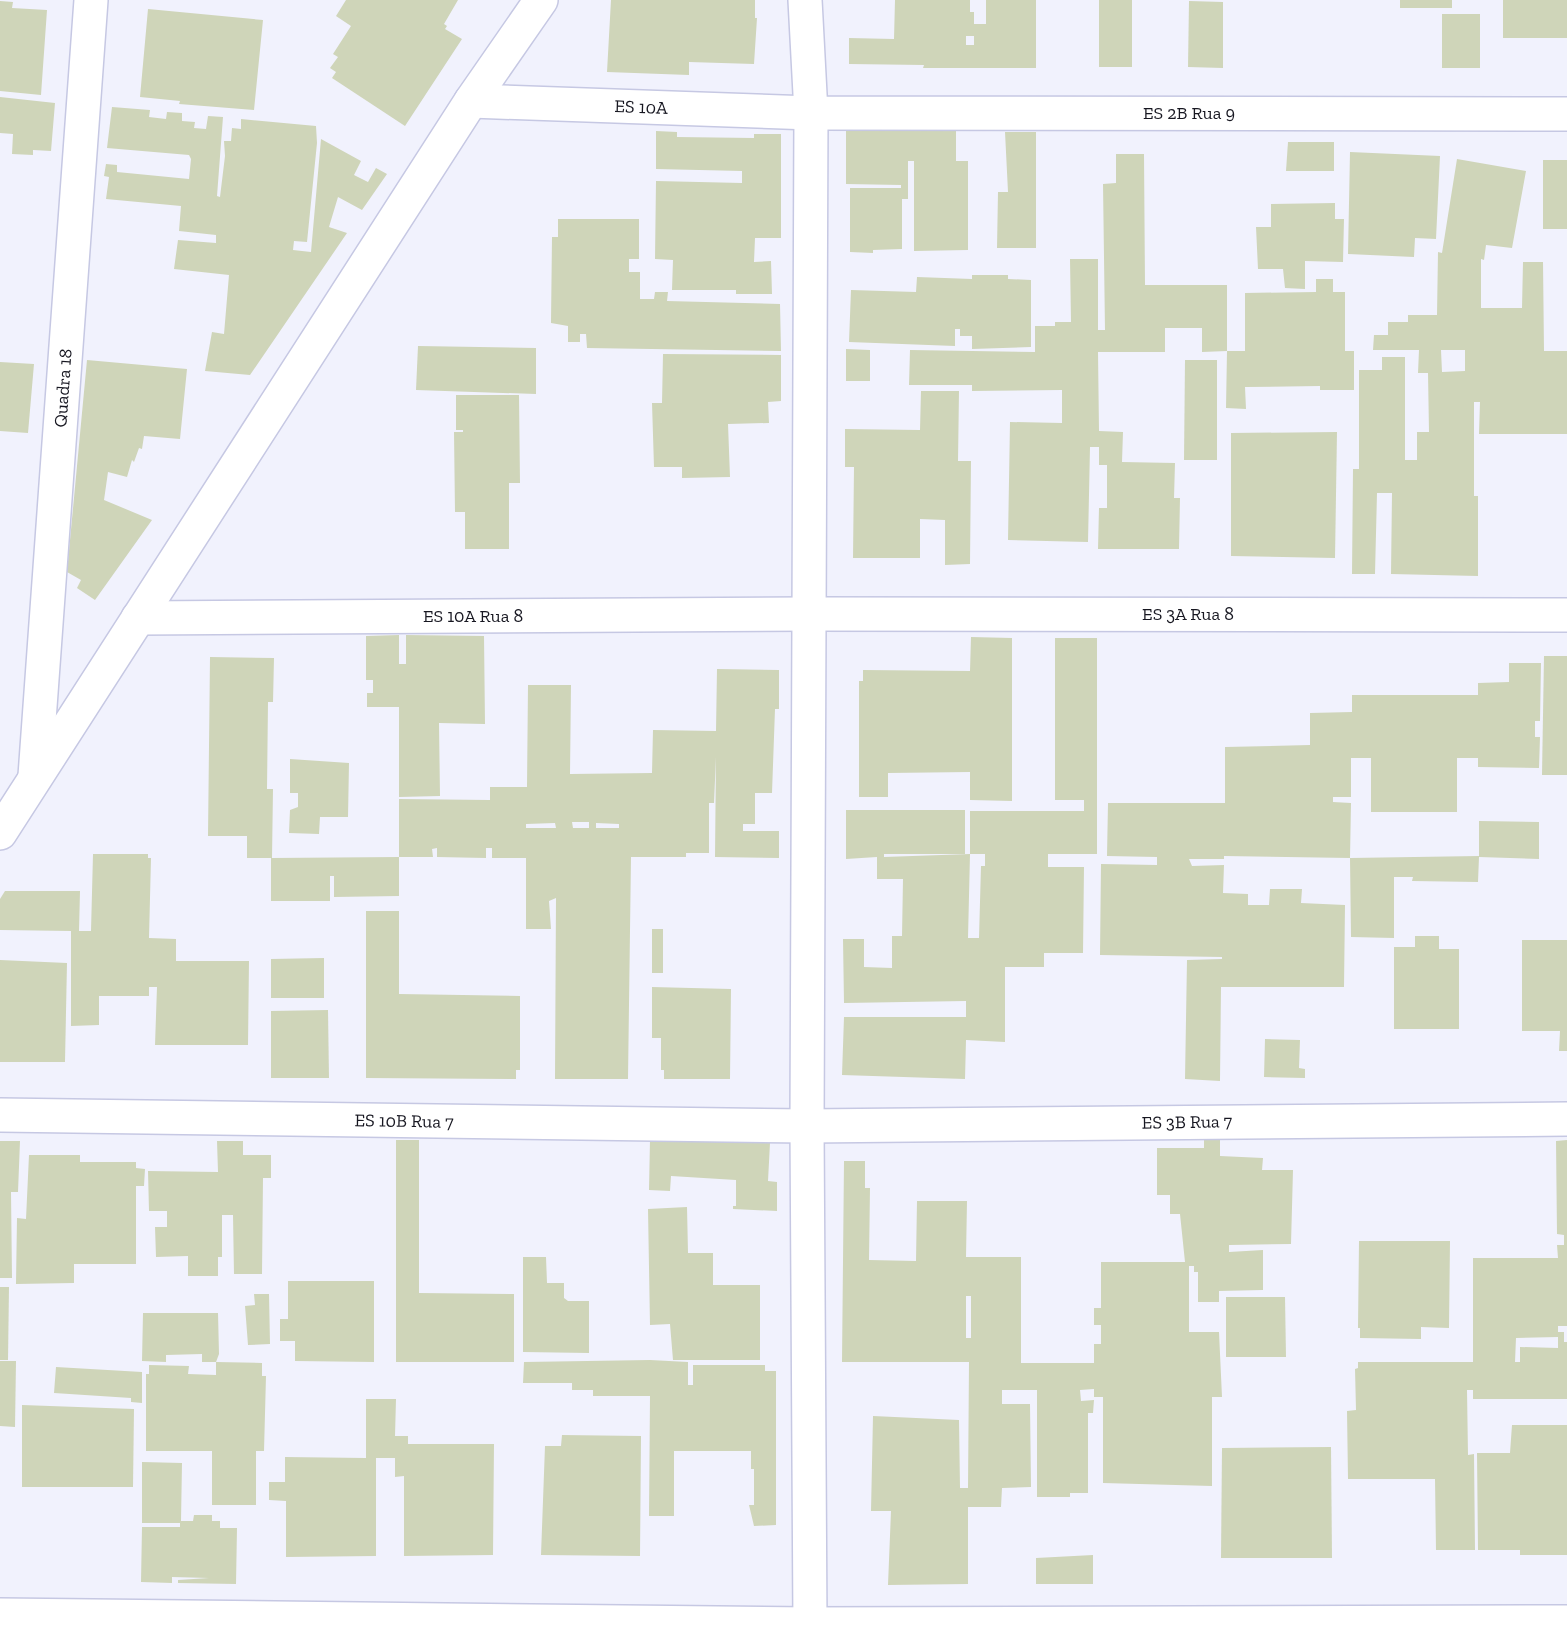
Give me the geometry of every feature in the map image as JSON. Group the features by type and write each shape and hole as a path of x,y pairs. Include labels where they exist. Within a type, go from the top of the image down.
{"street":[{"name":"Quadra 18","path":"35,776 91,0"},
{"path":"0,833 471,101 541,0"},
{"path":"805,0 811,113 807,1126 810,1625"},
{"name":"ES 10A","path":"471,101 811,113"},
{"name":"ES 2B Rua 9","path":"811,113 1567,114"},
{"name":"ES 10A Rua 8","path":"138,618 808,614"},
{"name":"ES 3A Rua 8","path":"808,614 1567,615"},
{"name":"ES 10B Rua 7","path":"0,1115 807,1126"},
{"name":"ES 3B Rua 7","path":"807,1126 1567,1119"},
{"path":"0,1615 810,1625 1567,1622"}],"building":[{"path":"346,0 458,0 444,24 447,26 445,29 462,39 405,126 332,78 336,72 330,68 338,57 333,54 351,26 336,16"},
{"path":"611,0 755,0 755,18 757,18 754,64 689,62 689,75 607,72"},
{"path":"895,0 970,0 970,12 974,12 974,24 986,24 986,0 1036,0 1036,68 923,68 924,65 849,64 849,38 894,39","holes":["966,36 974,36 974,45 966,45"]},
{"path":"1099,0 1132,0 1132,67 1099,67"},
{"path":"1400,0 1452,0 1452,8 1400,8"},
{"path":"1503,0 1567,0 1567,38 1503,38"},
{"path":"0,1 13,2 12,8 47,10 41,95 0,91"},
{"path":"1189,1 1223,2 1223,68 1188,67"},
{"path":"148,9 263,20 254,110 179,104 180,101 140,97"},
{"path":"1442,14 1480,14 1480,68 1442,68"},
{"path":"0,97 55,103 51,151 33,150 33,155 12,154 13,134 0,133"},
{"path":"112,107 150,110 149,117 166,119 167,112 182,113 182,121 195,122 194,128 206,129 208,116 223,117 217,196 220,197 225,156 224,141 231,141 232,128 241,129 241,119 316,126 317,143 307,242 294,241 293,250 311,252 321,139 361,161 354,175 368,182 376,168 387,174 362,210 338,197 329,227 347,233 250,375 205,371 212,332 224,334 229,275 174,269 178,240 216,243 216,235 179,231 181,206 106,199 109,177 104,176 106,164 117,165 117,172 189,179 191,159 189,155 107,148"},
{"path":"956,130 956,161 968,161 968,250 914,251 914,161 908,161 908,199 902,199 902,249 873,250 873,253 850,252 850,188 901,188 901,185 846,184 846,131"},
{"path":"656,131 677,132 677,137 754,138 754,134 781,134 781,238 755,238 754,262 771,261 772,294 736,294 736,290 672,290 673,260 655,259 656,181 742,183 742,171 656,169"},
{"path":"1005,132 1036,132 1036,248 997,248 998,192 1008,192"},
{"path":"1288,142 1334,142 1334,171 1286,171"},
{"path":"1350,152 1440,156 1436,239 1415,238 1414,257 1348,254"},
{"path":"1116,154 1144,154 1145,285 1227,285 1227,351 1202,352 1202,328 1165,328 1165,352 1098,352 1099,431 1123,432 1122,462 1175,463 1174,498 1180,498 1179,549 1098,549 1099,508 1107,508 1107,465 1099,465 1099,447 1090,447 1088,542 1008,540 1010,422 1062,423 1062,390 972,391 972,385 909,385 910,350 1035,352 1035,326 1055,326 1055,322 1071,322 1070,259 1098,259 1098,330 1105,330 1103,184 1116,183"},
{"path":"1457,159 1526,171 1512,248 1486,245 1484,260 1481,259 1481,308 1522,308 1523,262 1543,262 1544,351 1567,351 1567,434 1479,434 1480,402 1474,402 1474,496 1478,496 1478,576 1391,574 1392,493 1377,493 1375,574 1352,574 1353,469 1359,469 1359,370 1382,370 1382,357 1405,357 1405,460 1417,460 1417,432 1429,432 1428,373 1418,373 1419,350 1373,350 1374,335 1388,335 1388,322 1408,322 1408,315 1437,315 1438,252 1442,253","holes":["1441,350 1465,350 1465,371 1442,372"]},
{"path":"1543,160 1567,160 1567,229 1543,229"},
{"path":"1335,203 1335,219 1344,219 1343,262 1305,261 1305,289 1285,288 1283,269 1258,269 1256,227 1271,227 1271,204"},
{"path":"558,219 639,219 639,259 629,259 629,272 640,272 640,299 654,299 655,292 668,292 667,301 780,304 781,351 587,348 586,334 580,334 580,342 568,342 568,326 551,323 552,237 558,237"},
{"path":"972,275 1008,275 1008,279 1031,280 1031,347 972,349 972,336 960,336 960,329 955,329 955,346 849,342 851,290 916,292 917,277 972,279"},
{"path":"1316,279 1333,279 1333,292 1345,292 1345,351 1354,351 1354,390 1320,390 1320,386 1245,387 1246,409 1226,408 1227,351 1245,351 1245,293 1316,292"},
{"path":"418,346 536,348 536,394 416,390"},
{"path":"846,349 870,350 870,381 846,381"},
{"path":"663,354 781,355 781,401 768,402 769,423 728,424 730,477 682,478 682,467 654,467 652,403 662,403"},
{"path":"87,360 187,369 180,439 144,436 142,449 139,448 134,462 132,460 127,477 108,472 104,500 152,520 95,600 77,588 81,580 67,572"},
{"path":"1185,360 1217,360 1217,460 1184,460"},
{"path":"0,362 34,364 28,433 0,431"},
{"path":"921,391 959,391 958,461 971,461 970,564 945,565 945,520 920,519 920,558 853,558 854,467 845,467 845,429 920,430"},
{"path":"456,395 519,395 520,483 509,483 509,549 465,549 465,512 455,512 454,432 463,432 463,430 456,430"},
{"path":"1337,432 1335,558 1231,556 1231,433"},
{"path":"399,635 399,664 406,664 406,635 484,636 485,724 439,723 440,796 399,797 399,707 367,707 367,693 373,693 373,680 366,680 366,636"},
{"path":"971,637 1012,638 1012,801 970,800 970,772 888,773 888,797 859,797 859,681 863,681 863,670 970,671"},
{"path":"1055,638 1097,638 1097,854 1048,854 1048,867 1084,867 1083,953 1044,953 1044,967 1005,967 1005,1042 966,1040 965,1079 842,1075 844,1017 966,1017 966,1001 844,1003 843,939 864,939 864,967 892,968 892,936 902,936 903,879 877,879 877,857 846,859 846,810 965,810 965,854 884,854 884,857 970,854 970,811 1084,811 1084,800 1055,800","holes":["970,854 985,854 985,866 981,866 979,938 968,938"]},
{"path":"1544,656 1567,656 1567,775 1542,775"},
{"path":"210,657 274,658 273,702 268,702 267,789 273,789 272,858 247,858 247,836 208,836"},
{"path":"1509,663 1541,663 1540,721 1535,721 1535,737 1540,737 1539,768 1478,767 1478,758 1457,758 1457,812 1371,812 1371,758 1351,758 1351,797 1333,797 1333,802 1351,803 1350,858 1224,856 1224,859 1189,859 1192,866 1224,865 1223,893 1248,894 1248,905 1269,905 1270,889 1302,889 1301,903 1345,905 1344,987 1221,987 1220,1081 1185,1079 1187,960 1222,959 1222,957 1100,955 1101,864 1157,865 1157,857 1107,856 1108,803 1225,803 1225,747 1310,745 1310,713 1352,712 1352,695 1478,695 1478,683 1509,682"},
{"path":"717,669 779,670 779,709 775,709 772,793 755,793 755,824 743,824 743,831 779,831 779,858 715,857 716,757 714,803 709,803 709,853 686,853 686,857 631,857 628,1079 555,1079 556,898 549,901 551,929 526,929 526,858 492,858 492,848 486,848 486,858 437,857 437,848 432,849 433,857 399,857 399,799 490,800 490,787 527,787 528,685 571,685 570,774 652,773 653,730 716,731","holes":["572,822 589,822 589,828 573,828","555,823 556,828 526,828 526,824","596,823 619,824 619,828 596,828"]},
{"path":"290,759 349,763 348,817 320,817 319,834 289,833 290,810 298,807 298,793 290,793"},
{"path":"1479,821 1539,822 1539,859 1479,857 1478,882 1412,881 1413,877 1394,877 1394,938 1351,937 1350,858 1479,856"},
{"path":"93,854 148,854 148,858 151,858 149,938 176,939 176,961 249,961 248,1045 155,1045 157,987 149,987 149,996 99,996 99,1025 71,1026 71,931 0,930 0,899 5,891 80,891 79,931 91,931"},
{"path":"399,857 399,896 334,897 334,876 330,876 330,901 271,901 271,858"},
{"path":"366,911 399,911 399,994 520,996 520,1070 516,1070 516,1079 366,1078"},
{"path":"652,929 663,929 663,973 652,973"},
{"path":"1415,936 1439,936 1439,949 1459,949 1459,1029 1394,1029 1394,947 1415,947"},
{"path":"1522,940 1567,940 1567,1051 1559,1051 1560,1031 1522,1031"},
{"path":"324,958 324,998 271,998 271,959"},
{"path":"0,960 67,963 65,1062 0,1062"},
{"path":"652,987 731,989 730,1079 664,1079 664,1070 661,1070 661,1038 652,1038"},
{"path":"328,1010 329,1078 271,1078 271,1011"},
{"path":"1265,1039 1300,1040 1299,1068 1305,1069 1305,1078 1264,1077"},
{"path":"1220,1138 1220,1156 1263,1158 1262,1170 1293,1170 1291,1244 1229,1245 1229,1252 1263,1250 1263,1290 1219,1291 1219,1302 1198,1302 1198,1272 1194,1272 1194,1266 1189,1266 1189,1332 1219,1332 1222,1397 1212,1397 1212,1486 1103,1483 1103,1397 1094,1397 1094,1389 1080,1390 1081,1401 1094,1400 1093,1413 1088,1413 1088,1493 1070,1493 1070,1497 1037,1497 1037,1390 1002,1390 1002,1404 1030,1404 1031,1487 1002,1488 1001,1507 968,1507 968,1584 888,1585 891,1511 871,1511 873,1416 959,1420 960,1488 968,1488 969,1362 842,1362 844,1161 865,1161 865,1188 870,1188 869,1260 916,1261 917,1201 967,1201 966,1257 1021,1257 1021,1363 1094,1363 1094,1344 1101,1344 1101,1325 1094,1325 1094,1308 1101,1308 1101,1262 1185,1262 1180,1214 1170,1214 1170,1195 1157,1195 1157,1148 1204,1148 1204,1139","holes":["966,1296 971,1296 971,1338 966,1338"]},
{"path":"396,1140 419,1140 419,1293 514,1294 514,1362 396,1362"},
{"path":"650,1140 770,1143 768,1181 777,1182 777,1211 733,1209 733,1206 736,1206 736,1180 671,1176 670,1191 649,1190"},
{"path":"1567,1140 1567,1326 1558,1326 1558,1332 1564,1332 1564,1342 1567,1342 1567,1399 1473,1399 1473,1390 1467,1390 1468,1455 1474,1454 1475,1550 1436,1550 1435,1479 1348,1479 1347,1411 1356,1410 1355,1369 1358,1368 1358,1362 1473,1362 1473,1258 1558,1258 1557,1245 1564,1245 1564,1235 1557,1234 1556,1141","holes":["1558,1337 1558,1348 1520,1347 1520,1362 1515,1362 1516,1338"]},
{"path":"0,1141 20,1141 18,1192 11,1192 12,1278 0,1278"},
{"path":"217,1141 243,1141 243,1155 271,1155 271,1178 263,1178 262,1274 234,1274 233,1215 222,1215 222,1257 218,1257 218,1276 188,1276 188,1256 156,1257 155,1227 167,1227 167,1211 149,1211 148,1171 218,1172"},
{"path":"29,1155 80,1155 80,1162 136,1162 136,1168 145,1169 144,1186 136,1186 136,1264 74,1264 74,1283 16,1284 17,1218 26,1219"},
{"path":"687,1207 688,1253 713,1253 713,1285 760,1285 760,1360 673,1360 670,1324 650,1325 648,1209"},
{"path":"1359,1241 1450,1241 1449,1328 1421,1327 1421,1339 1360,1338 1360,1328 1358,1328"},
{"path":"523,1257 546,1257 547,1283 564,1283 564,1298 568,1301 589,1301 589,1353 523,1352"},
{"path":"288,1281 374,1281 374,1362 295,1361 295,1341 280,1341 280,1319 288,1319"},
{"path":"0,1287 9,1287 8,1360 0,1360"},
{"path":"254,1294 269,1294 270,1344 248,1345 245,1306 255,1305"},
{"path":"1226,1297 1285,1297 1286,1357 1226,1357"},
{"path":"143,1313 218,1313 219,1354 216,1362 202,1362 202,1354 166,1355 166,1362 142,1361"},
{"path":"650,1360 688,1362 688,1385 693,1385 693,1365 765,1365 765,1371 776,1371 776,1525 754,1526 749,1505 754,1505 754,1469 751,1469 751,1451 674,1451 674,1516 649,1516 650,1396 593,1396 593,1390 572,1390 572,1383 523,1383 524,1362"},
{"path":"0,1361 16,1361 15,1427 0,1426"},
{"path":"216,1362 262,1363 262,1376 266,1376 264,1451 256,1451 256,1505 212,1505 212,1451 146,1451 146,1374 149,1374 149,1365 189,1366 188,1374 216,1375"},
{"path":"56,1367 142,1372 142,1403 131,1402 131,1398 54,1393"},
{"path":"366,1399 396,1399 395,1436 408,1436 408,1444 494,1444 493,1555 404,1556 404,1476 395,1477 395,1458 376,1458 376,1556 286,1557 286,1501 269,1500 269,1482 285,1482 285,1457 366,1458"},
{"path":"22,1405 134,1409 133,1487 22,1487"},
{"path":"1512,1425 1567,1425 1567,1555 1520,1555 1520,1550 1478,1550 1477,1453 1510,1453"},
{"path":"562,1435 641,1436 640,1556 541,1555 545,1446 561,1446"},
{"path":"1331,1447 1332,1558 1221,1558 1222,1448"},
{"path":"142,1462 182,1463 181,1521 193,1521 194,1515 212,1515 212,1521 220,1521 220,1528 237,1528 236,1584 178,1583 178,1580 209,1578 172,1577 172,1583 141,1582 142,1527 180,1527 180,1523 142,1523"},
{"path":"1093,1555 1093,1584 1036,1584 1036,1558"}]}
